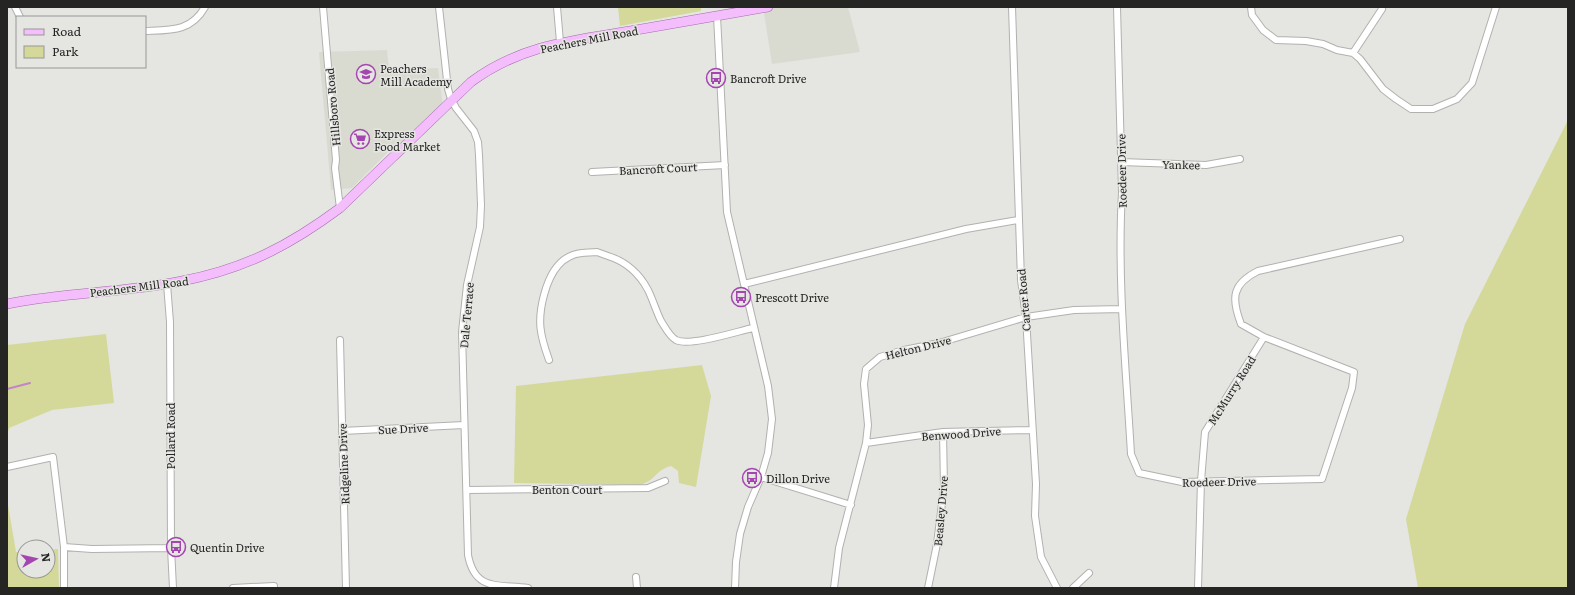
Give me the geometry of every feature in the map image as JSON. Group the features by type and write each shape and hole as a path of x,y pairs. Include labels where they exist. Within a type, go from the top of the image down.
{"main road":[{"name":"Peachers Mill Road","path":"7,304 47,297 167,284 201,277 254,260 280,248 340,208 451,99 484,72 503,62 529,51 560,42 768,7"}],"street":[{"path":"15,7 20,16"},
{"path":"146,31 180,29 194,21 205,7"},
{"name":"Hillsboro Road","path":"323,7 336,160 335,168 340,208"},
{"name":"Dale Terrace","path":"439,7 448,89 451,99 474,131 478,142 480,155 480,227 467,285 462,332 468,555 470,566 478,578 489,584 528,588"},
{"path":"557,7 560,42"},
{"name":"Carter Road","path":"1012,7 1018,220 1021,280 1026,317 1036,484 1035,516 1040,557 1057,588"},
{"name":"Roedeer Drive","path":"1118,7 1122,309 1132,454 1139,473 1182,482 1322,479 1352,388 1354,372 1264,337 1241,324 1234,306 1237,288 1246,277 1258,271 1400,239"},
{"path":"1251,7 1252,16 1263,30 1276,40 1306,41 1324,44 1337,50 1353,53 1360,59 1383,89 1411,109 1433,109 1457,99 1472,83 1496,7"},
{"path":"1353,53 1382,9"},
{"path":"717,16 729,224 766,380 771,409 772,431 761,476 748,507 740,534 736,562 735,588"},
{"name":"Yankee","path":"1121,162 1206,165 1240,159"},
{"name":"Bancroft Court","path":"592,172 725,165"},
{"path":"744,284 966,229 1018,220"},
{"path":"549,360 541,339 540,319 543,298 548,279 559,263 575,254 598,252 619,259 634,270 648,291 656,312 668,332 677,340 690,341 711,338 754,328"},
{"name":"Pollard Road","path":"167,284 170,335 171,548 173,588"},
{"name":"Helton Drive","path":"834,588 839,548 866,443 868,425 864,384 866,370 880,357 904,350 939,343 1026,317 1074,310 1122,309"},
{"name":"McMurry Road","path":"1198,588 1201,481 1206,432 1264,337"},
{"name":"Ridgeline Drive","path":"340,340 346,588"},
{"name":"Sue Drive","path":"342,431 464,425"},
{"name":"Benwood Drive","path":"866,443 943,432 1032,430"},
{"name":"Beasley Drive","path":"928,588 937,544 944,487 943,432"},
{"path":"7,467 53,457 64,547 64,588"},
{"path":"761,476 851,506"},
{"name":"Benton Court","path":"467,490 648,488 665,481"},
{"path":"64,547 92,549 171,548"},
{"path":"1073,588 1089,573"},
{"path":"636,577 637,588"},
{"path":"233,588 274,586"}],"shaded area":[{"path":"763,7 848,7 860,52 772,64"},
{"path":"387,50 389,70 438,68 444,114 398,160 389,151 352,188 331,190 319,52"}],"green space":[{"path":"618,7 701,7 701,11 620,26"},
{"path":"1568,120 1568,588 1418,588 1406,519 1465,324"},
{"path":"106,334 114,403 52,410 9,428 7,435 7,345"},
{"path":"702,365 711,396 696,487 679,483 678,471 671,466 662,470 649,481 639,485 514,483 516,386"},
{"path":"7,499 16,552 16,579 56,579 56,549 58,549 59,588 7,588"}],"waterway":[{"path":"7,389 30,383"}],"place":[{"name":"Peachers Mill Academy","path":"366,74"},
{"name":"Bancroft Drive","path":"716,78"},
{"name":"Express Food Market","path":"360,139"},
{"name":"Prescott Drive","path":"741,297"},
{"name":"Dillon Drive","path":"752,478"},
{"name":"Quentin Drive","path":"176,547"}]}
